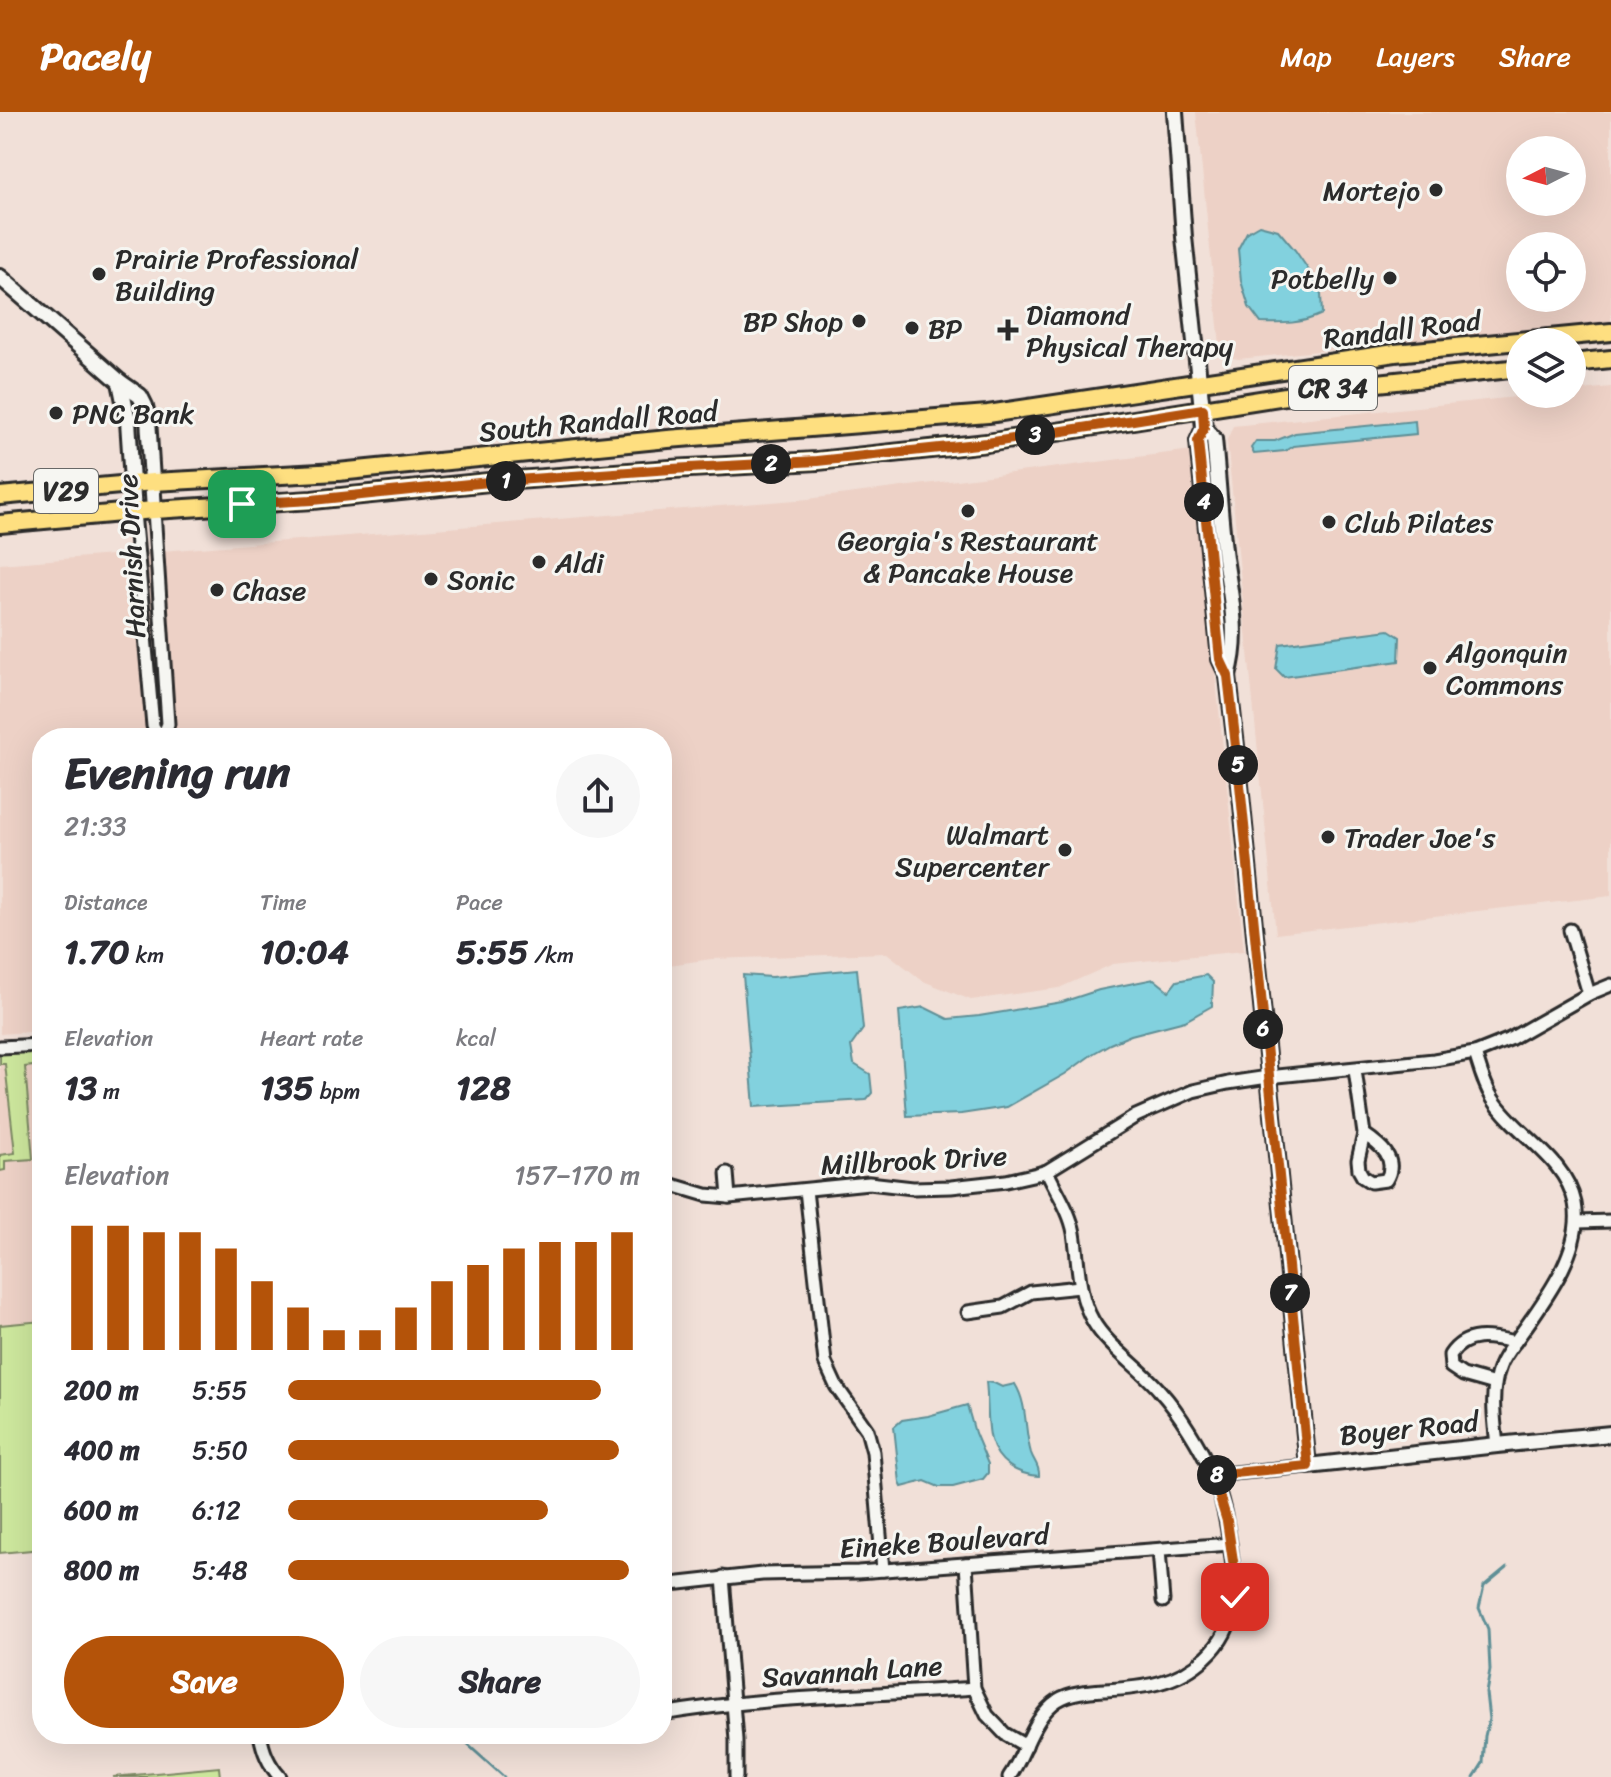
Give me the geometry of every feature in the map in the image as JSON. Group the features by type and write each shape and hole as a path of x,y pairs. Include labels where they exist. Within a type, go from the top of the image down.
{"main road":[{"name":"Randall Road","path":"1200,382 1395,353 1611,332"},
{"path":"1586,362 1611,359"},
{"name":"Randall Road","path":"1203,409 1349,386 1506,369"},
{"name":"South Randall Road","path":"0,496 153,482 338,472 668,439 988,414 1200,382"},
{"name":"South Randall Road","path":"0,524 312,500 489,482 817,461 987,443 1203,409"}],"street":[{"path":"1175,112 1204,428 1214,439 1225,557 1234,612 1234,656 1228,676 1308,1466"},
{"name":"Harnish Drive","path":"0,277 140,396 145,406 153,482 166,728"},
{"name":"Harnish Drive","path":"120,382 128,421 154,728"},
{"path":"1570,930 1589,994"},
{"name":"Millbrook Drive","path":"672,1185 706,1195 729,1197 869,1183 913,1188 1006,1181 1047,1171 1136,1116 1193,1091 1268,1077 1355,1070 1475,1053 1510,1039 1589,994 1611,985"},
{"path":"0,1047 32,1045"},
{"path":"1475,1053 1494,1101 1568,1181 1577,1222 1562,1271 1500,1363 1495,1384 1497,1445"},
{"path":"1355,1070 1364,1134"},
{"path":"1009,1777 1047,1709 1058,1700 1083,1692 1160,1684 1187,1672 1205,1658 1223,1637 1236,1586 1227,1521 1213,1475 1161,1391 1097,1326 1086,1306 1080,1287 1071,1223 1047,1171"},
{"path":"727,1173 729,1197"},
{"path":"806,1190 825,1362 836,1386 867,1430 874,1464 883,1570"},
{"path":"1577,1222 1611,1221"},
{"path":"968,1312 1003,1307 1031,1292 1080,1287"},
{"path":"1495,1384 1463,1375 1451,1367 1450,1355 1457,1345 1472,1339 1490,1337 1515,1342"},
{"name":"Boyer Road","path":"1213,1475 1611,1434"},
{"name":"Eineke Boulevard","path":"672,1584 723,1577 883,1570 1230,1544"},
{"path":"1159,1550 1163,1601"},
{"path":"966,1564 974,1688 987,1715 1005,1734 1026,1746"},
{"path":"723,1577 736,1777"},
{"name":"Savannah Lane","path":"672,1712 733,1703 974,1688"},
{"path":"263,1744 266,1757 280,1777"}],"shaded area":[{"path":"1196,112 1611,112 1611,322 1551,328 1506,328 1506,332 1238,359 1221,355"},
{"name":"Algonquin Commons","path":"1611,387 1611,896 1276,934 1227,440 1233,426 1506,398 1506,408 1586,408 1586,390"},
{"path":"1192,450 1244,951 1113,964 1059,988 971,1000 923,981 887,953 711,959 672,965 672,728 32,728 32,1032 0,1034 0,564 808,499"},
{"path":"32,1051 32,1550 0,1553 0,1054"}],"green space":[{"path":"32,1051 32,1066 25,1067 32,1159 5,1161 5,1170 0,1171 0,1155 15,1153 5,1064 0,1064 0,1054"},
{"path":"32,1322 32,1550 0,1553 0,1325"},
{"path":"219,1767 220,1777 113,1777"}],"water":[{"path":"1259,225 1278,230 1295,250 1321,294 1322,314 1292,323 1261,323 1249,307 1241,281 1238,249 1247,232"},
{"path":"1415,421 1416,434 1293,446 1285,451 1254,454 1251,448 1256,441 1275,441 1295,433"},
{"path":"1389,630 1400,637 1399,661 1284,677 1276,669 1280,644"},
{"path":"857,969 863,1029 851,1046 854,1064 870,1074 872,1093 866,1100 754,1107 743,975 772,977"},
{"path":"1206,975 1213,982 1212,1006 1185,1021 1131,1035 1110,1044 1007,1107 961,1114 907,1116 899,1011 924,1007 948,1019 979,1016 1062,1002 1099,990 1154,979 1169,991 1177,981"},
{"path":"986,1382 1002,1387 1015,1384 1022,1400 1031,1453 1039,1476 1009,1466 994,1448 989,1428"},
{"path":"967,1405 988,1464 988,1473 983,1479 953,1487 939,1487 925,1481 902,1487 894,1427 902,1420"}],"waterway":[{"path":"1474,1777 1483,1763 1489,1719 1486,1693 1490,1670 1488,1629 1479,1608 1484,1586 1507,1567"},
{"path":"467,1744 504,1777"}],"place":[{"name":"Mortejo","path":"1436,190"},
{"name":"Prairie Professional Building","path":"99,274"},
{"name":"Potbelly","path":"1390,278"},
{"name":"BP Shop","path":"859,321"},
{"name":"BP","path":"912,328"},
{"name":"Diamond Physical Therapy","path":"1008,330"},
{"name":"PNC Bank","path":"56,413"},
{"name":"Georgia's Restaurant & Pancake House","path":"968,511"},
{"name":"Club Pilates","path":"1329,522"},
{"name":"Aldi","path":"539,562"},
{"name":"Sonic","path":"431,579"},
{"name":"Chase","path":"217,590"},
{"name":"Algonquin Commons","path":"1430,668"},
{"name":"Trader Joe's","path":"1328,837"},
{"name":"Walmart Supercenter","path":"1065,850"}],"route":[{"path":"242,504 489,482 817,461 987,443 1203,409 1204,428 1198,441 1205,514 1220,659 1228,676 1237,755 1308,1466 1213,1475 1227,1521 1235,1574 1235,1597"}]}
